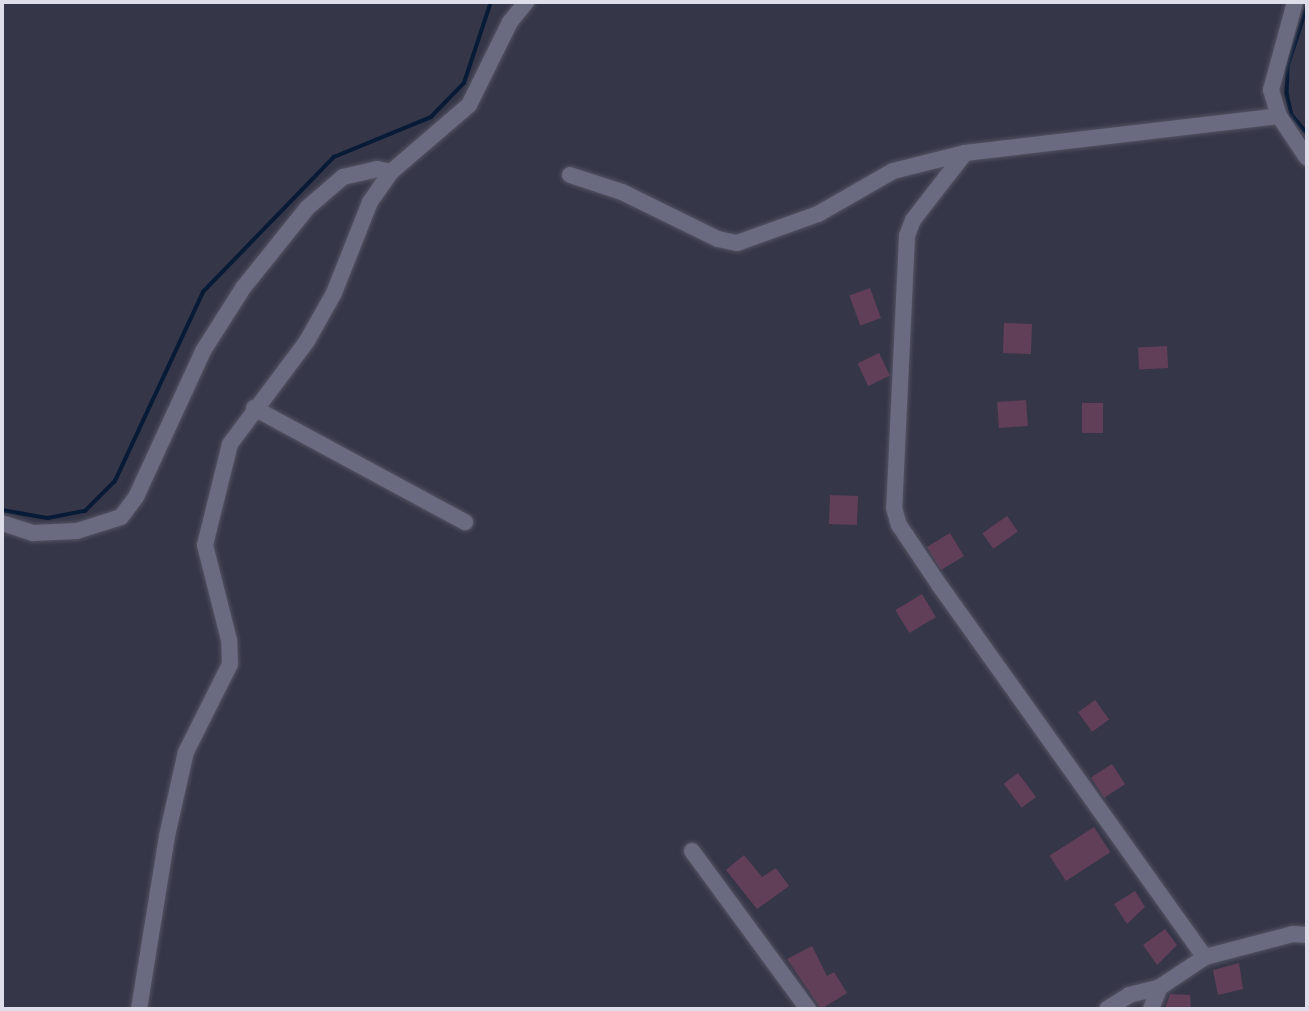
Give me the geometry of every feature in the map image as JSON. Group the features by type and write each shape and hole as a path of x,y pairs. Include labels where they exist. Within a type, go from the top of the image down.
{"street":[{"path":"139,1009 167,836 186,752 230,664 229,640 205,545 230,444 254,408 307,341 334,293 370,202 391,172 463,112 509,22 526,2"},
{"path":"1295,2 1271,90 1279,116 1307,158"},
{"path":"570,175 622,192 718,239 737,243 770,235 818,214 893,171 965,152 1279,116"},
{"path":"965,152 913,220 907,236 894,508 900,525 940,586 1205,957"},
{"path":"2,523 33,533 77,531 121,517 136,497 203,351 243,288 307,208 343,177 369,170 391,172"},
{"path":"254,408 465,522"},
{"path":"692,851 808,1009"},
{"path":"1107,1009 1129,995 1160,987 1205,957 1293,934 1307,935"},
{"path":"1152,1009 1160,987"}],"building":[{"path":"870,288 881,318 860,326 849,296"},
{"path":"1004,323 1032,324 1031,354 1003,353"},
{"path":"1167,346 1168,368 1139,369 1138,348"},
{"path":"879,353 890,375 868,386 857,364"},
{"path":"1026,400 1028,426 999,428 997,402"},
{"path":"1082,403 1103,403 1103,433 1082,433"},
{"path":"830,495 858,496 857,525 829,524"},
{"path":"1007,516 1018,532 993,549 982,533"},
{"path":"950,533 964,556 941,570 927,547"},
{"path":"922,594 936,617 909,633 895,610"},
{"path":"1095,700 1109,719 1092,732 1078,712"},
{"path":"1112,764 1125,784 1104,798 1091,778"},
{"path":"1018,773 1036,797 1022,808 1004,784"},
{"path":"1094,827 1110,852 1066,881 1050,856"},
{"path":"744,855 762,877 776,868 789,886 757,909 726,870"},
{"path":"1135,891 1145,907 1127,924 1114,904"},
{"path":"1165,929 1177,945 1157,965 1143,945"},
{"path":"812,946 827,976 834,972 847,993 821,1009 787,959"},
{"path":"1239,963 1243,989 1218,995 1213,970"},
{"path":"1170,994 1190,995 1191,1009 1165,1009"}],"waterway":[{"path":"2,510 48,518 85,511 115,481 203,292 334,157 431,117 464,83 491,2"},
{"path":"1307,8 1288,67 1287,94 1292,115 1307,133"}]}
